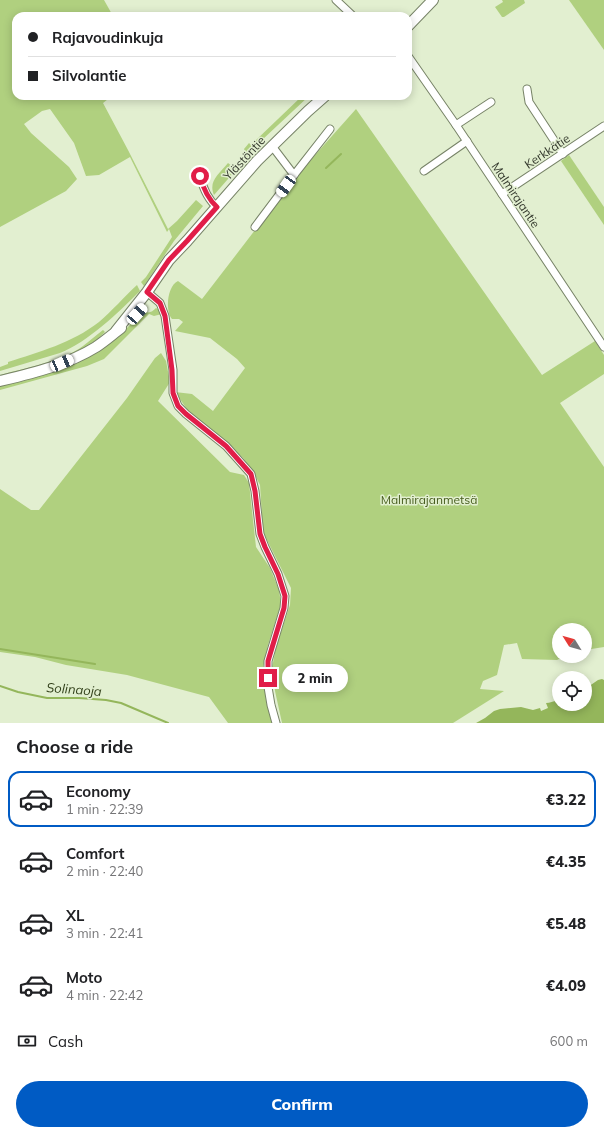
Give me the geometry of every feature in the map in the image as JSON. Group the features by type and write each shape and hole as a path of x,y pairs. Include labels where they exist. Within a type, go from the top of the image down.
{"main road":[{"path":"412,14 429,0"},
{"path":"412,22 432,0"},
{"name":"Ylästöntie","path":"0,381 37,372 77,357 96,347 116,331 149,294 169,260 272,146 320,100"}],"street":[{"path":"341,2 350,12"},
{"name":"Malmirajantie","path":"412,62 467,141 604,347"},
{"path":"527,89 529,102 563,154"},
{"path":"456,125 491,102"},
{"name":"Kerkkätie","path":"502,194 604,126"},
{"path":"255,227 330,128"},
{"path":"424,171 467,141"},
{"path":"272,146 294,175"},
{"path":"200,176 203,187 210,201 217,207"},
{"path":"149,294 160,303 165,316 172,370 173,393 178,406 226,446 251,474 255,491 260,534 278,574 285,596 284,608 268,661 268,687 276,723"}],"green space":[{"path":"0,0 104,0 111,12 12,12 12,100 107,100 103,103 168,229 196,200 203,206 174,241 144,286 141,282 146,277 172,237 169,229 167,232 130,157 99,175 86,176 74,143 50,109 42,111 24,124 31,133 69,167 77,179 66,191 0,227"},
{"path":"502,0 524,0 525,3 502,17 495,7 503,2"},
{"path":"569,0 604,0 604,50"},
{"path":"298,100 305,100 262,140 214,195 212,186 215,178 228,163 233,167 246,153 244,149 249,143 251,145"},
{"name":"Malmirajanmetsä","path":"356,109 542,375 595,341 604,355 604,374 560,403 604,467 604,647 592,649 592,623 552,623 552,660 522,659 517,643 504,645 497,675 483,681 480,689 504,691 453,723 282,723 272,668 276,647 290,605 291,588 263,532 260,485 254,473 243,458 216,433 189,412 175,392 192,394 213,411 245,368 237,359 210,338 175,331 183,322 179,319 172,319 168,310 168,299 171,288 178,281 202,299 299,173"},
{"path":"569,155 604,207 604,225 561,161"},
{"path":"137,285 140,291 113,317 81,342 60,353 0,371 0,367 8,364 8,362 55,346 78,336 104,318"},
{"path":"156,308 161,311 162,314 154,316 149,314 104,359 87,366 0,390 0,385 112,341 143,311 150,312"},
{"path":"103,330 105,332 94,343 71,356 0,378 0,375 43,364 65,356 83,346"},
{"path":"161,353 166,361 170,382 158,401 230,472 244,475 249,483 256,547 270,568 279,590 281,604 268,645 263,668 266,701 272,723 228,723 209,697 127,675 66,665 35,657 0,652 0,489 31,510 39,510 127,398 155,358"}],"shaded area":[{"path":"598,680 604,680 604,723 476,723 494,711 500,709 521,707 533,710 540,708 541,711 548,708 546,703 552,702 552,711 592,711 592,684"}],"waterway":[{"path":"326,168 341,154"},
{"path":"0,649 95,664"},
{"name":"Solinaoja","path":"0,686 18,692 47,698 79,698 106,700 121,703 168,723"}],"route":[{"path":"200,176 203,187 210,201 217,207 169,260 147,292 160,303 165,316 172,370 173,393 178,406 226,446 251,474 258,504 260,534 278,574 285,596 284,608 268,661 268,678"}]}
